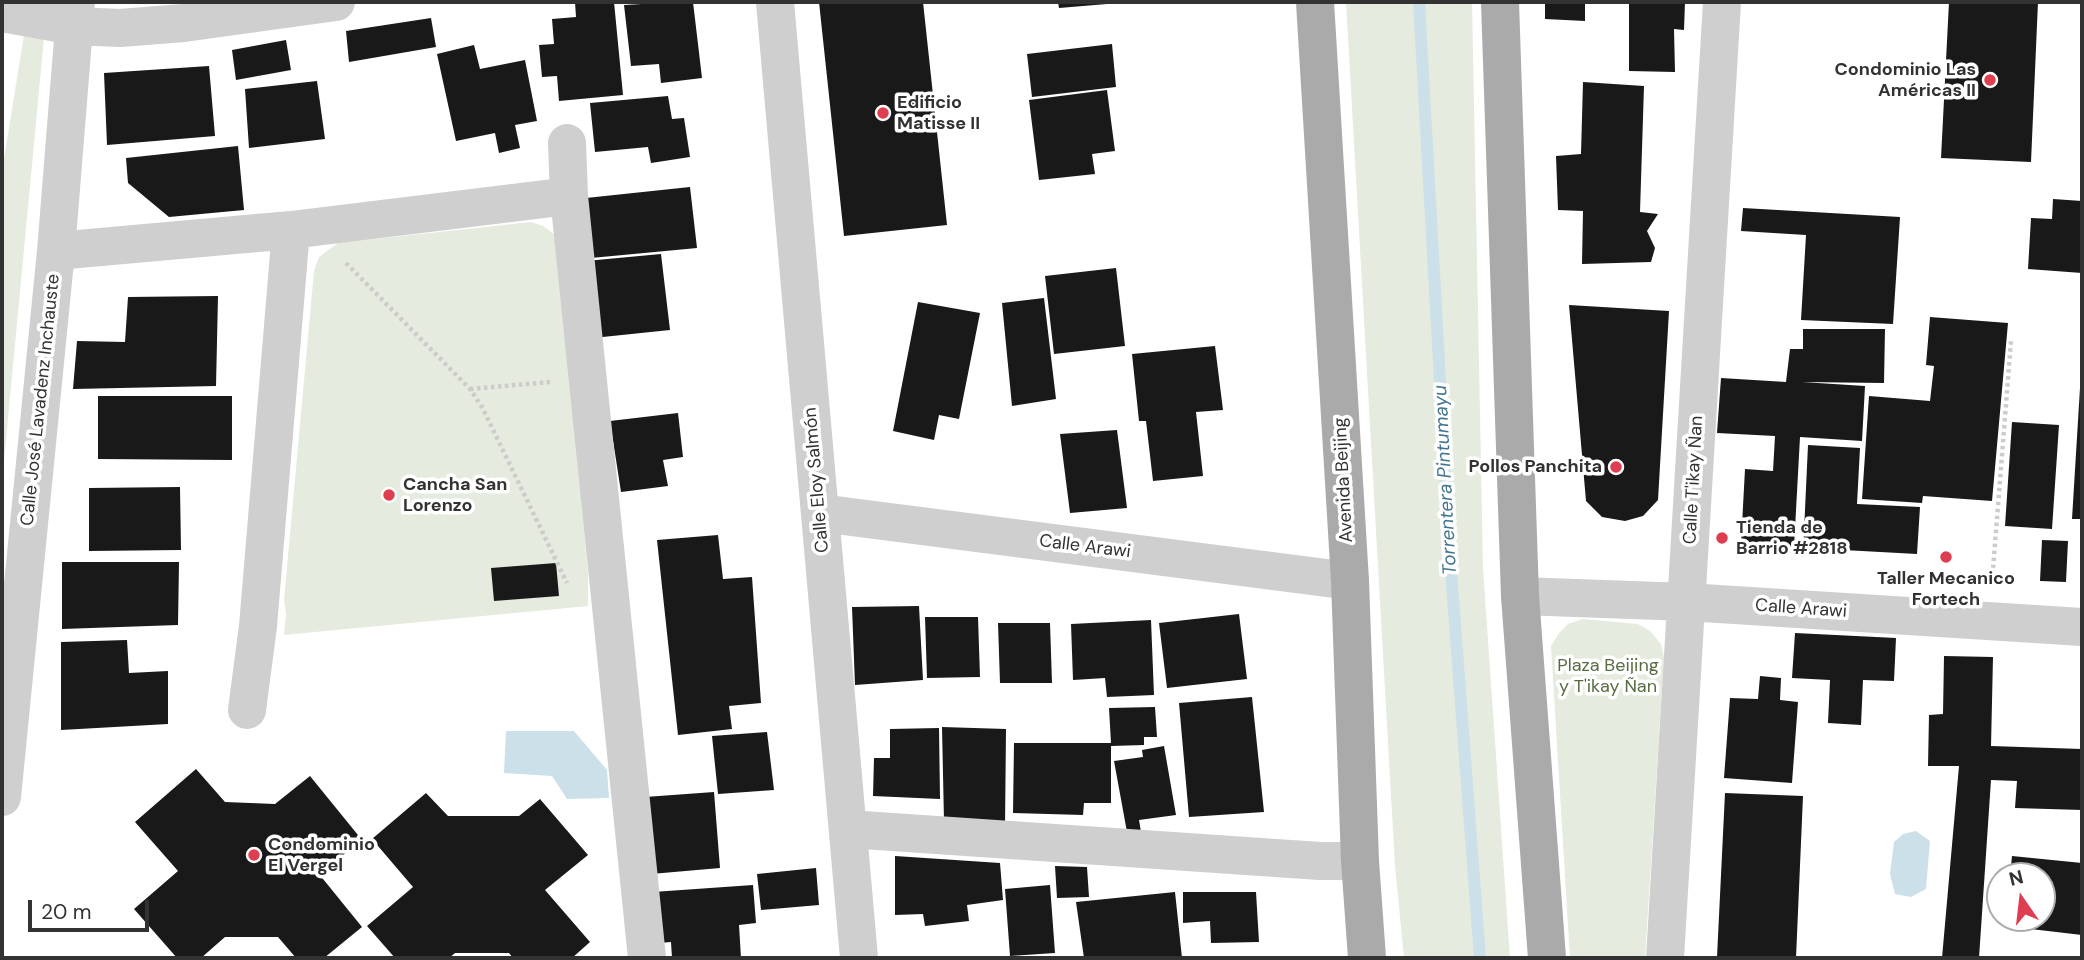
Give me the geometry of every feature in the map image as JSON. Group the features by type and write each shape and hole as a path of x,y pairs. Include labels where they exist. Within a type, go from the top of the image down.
{"main road":[{"name":"Avenida Beijing","path":"1315,2 1350,581 1360,861 1367,958"},
{"path":"1500,2 1520,596 1546,958"}],"street":[{"path":"2,13 75,14 120,28 184,23 336,2"},
{"name":"Calle Eloy Salmón","path":"775,2 859,958"},
{"name":"Calle T'ikay Ñan","path":"1665,958 1722,2"},
{"name":"Calle José Lavadenz Inchauste","path":"2,797 56,251 75,14"},
{"path":"567,143 569,196 647,958"},
{"path":"56,251 291,230 569,196"},
{"path":"247,710 258,626 291,230"},
{"name":"Calle Arawi","path":"820,513 1350,581"},
{"name":"Calle Arawi","path":"1520,596 1687,602 2082,627"},
{"path":"848,829 1320,861 1360,861"}],"path":[{"path":"344,262 470,389 482,407 569,588"},
{"path":"1989,621 2011,341"},
{"path":"470,389 552,382"}],"green space":[{"path":"1346,2 1472,2 1483,568 1510,958 1404,958 1395,866"},
{"path":"24,35 44,38 2,482 2,171"},
{"path":"531,222 554,234 558,246 588,573 588,606 284,635 284,600 314,271 319,257 338,243"},
{"name":"Plaza Beijing y T'ikay Ñan","path":"1583,619 1638,624 1650,631 1661,644 1664,657 1645,958 1570,958 1551,646 1568,624"}],"water":[{"path":"506,731 574,731 607,770 609,798 567,799 552,776 504,773"},
{"path":"1916,831 1930,841 1926,889 1911,897 1895,894 1890,874 1894,842 1903,834"}],"building":[{"path":"575,2 614,2 623,95 559,101 557,76 542,77 539,45 554,44 552,19 576,17"},
{"path":"693,2 702,78 661,83 659,64 631,66 624,5"},
{"name":"Edificio Matisse II","path":"819,2 923,2 947,225 844,236"},
{"path":"1058,2 1107,2 1107,4 1059,8"},
{"path":"1545,2 1585,2 1585,21 1545,19"},
{"path":"1629,2 1685,2 1684,30 1674,29 1675,72 1629,71"},
{"name":"Condominio Las Américas II","path":"1949,2 2038,2 2031,162 1941,158"},
{"path":"431,18 436,47 349,62 346,31"},
{"path":"286,40 291,70 236,80 232,50"},
{"path":"1112,44 1116,87 1032,97 1027,54"},
{"path":"474,45 480,69 525,60 537,121 515,125 520,148 499,153 495,133 456,141 437,54"},
{"path":"209,66 215,136 107,145 104,73"},
{"path":"317,81 325,139 249,148 245,89"},
{"path":"1583,82 1644,86 1640,212 1658,214 1647,231 1655,248 1651,262 1582,264 1583,211 1558,210 1556,156 1581,154"},
{"path":"1107,90 1115,151 1092,154 1095,174 1039,180 1029,100"},
{"path":"668,96 672,119 684,118 690,157 651,163 648,147 595,152 590,103"},
{"path":"238,146 244,210 169,217 128,183 126,158"},
{"path":"690,187 697,248 591,258 586,198"},
{"path":"2053,199 2082,201 2082,273 2028,269 2031,218 2052,219"},
{"path":"1743,208 1900,217 1893,324 1801,320 1806,235 1741,231"},
{"path":"661,254 670,330 593,338 586,261"},
{"path":"1116,268 1125,346 1054,354 1045,276"},
{"path":"218,296 216,386 73,389 77,341 125,342 128,297"},
{"path":"1044,298 1056,399 1012,406 1002,303"},
{"path":"918,302 980,313 959,419 939,415 934,440 893,431"},
{"path":"1569,305 1669,311 1658,500 1643,516 1625,521 1602,517 1586,501"},
{"path":"1930,317 2008,323 1992,501 1923,496 1922,503 1862,499 1869,396 1930,401 1934,366 1926,365"},
{"path":"1803,329 1885,329 1884,383 1802,382 1865,386 1862,441 1800,437 1794,547 1741,544 1745,469 1773,471 1775,436 1717,433 1721,378 1786,382 1790,349 1803,349"},
{"path":"1215,346 1223,410 1196,412 1203,476 1153,481 1146,421 1139,421 1132,354"},
{"path":"2080,388 2082,519 2072,519"},
{"path":"98,396 232,396 232,460 98,459"},
{"path":"678,413 683,457 663,460 668,486 621,492 610,421"},
{"path":"2012,422 2059,425 2052,529 2005,526"},
{"path":"1117,430 1127,508 1070,513 1060,434"},
{"path":"1808,445 1860,448 1857,504 1920,507 1917,554 1825,549 1825,555 1803,553"},
{"path":"180,487 181,550 89,551 89,488"},
{"path":"718,535 723,579 752,577 761,703 729,706 732,729 678,735 657,540"},
{"path":"2042,540 2068,541 2066,582 2040,581"},
{"path":"62,562 179,562 178,625 62,629"},
{"path":"556,563 559,596 494,601 491,568"},
{"path":"919,606 923,680 855,685 852,607"},
{"path":"1239,614 1247,679 1167,688 1159,623"},
{"path":"925,617 978,617 980,677 927,678"},
{"path":"1151,620 1154,695 1107,697 1105,678 1073,680 1071,624"},
{"path":"998,623 1050,623 1052,683 1000,683"},
{"path":"1795,633 1896,638 1894,681 1863,680 1861,725 1828,723 1830,680 1792,678"},
{"path":"127,640 129,673 168,671 168,724 61,730 61,642"},
{"path":"1944,656 1993,657 1991,746 2082,749 2082,810 2015,808 2017,781 1991,780 1979,958 1942,958 1959,766 1928,766 1929,715 1943,714"},
{"path":"1760,676 1781,678 1780,700 1798,702 1792,783 1724,778 1730,698 1758,699"},
{"path":"1252,697 1264,812 1189,817 1179,703"},
{"path":"1155,707 1157,737 1144,737 1144,745 1111,746 1111,803 1084,803 1083,815 1013,813 1014,743 1111,743 1109,708"},
{"path":"942,727 1006,729 1005,827 944,821"},
{"path":"939,728 940,799 873,796 874,758 890,758 890,729"},
{"path":"767,732 774,790 718,794 712,736"},
{"path":"1164,746 1176,815 1139,820 1141,832 1127,832 1114,761 1143,757 1142,750"},
{"name":"Condominio El Vergel","path":"196,769 225,802 275,804 310,776 362,840 319,874 362,927 324,958 296,958 278,937 225,937 201,958 177,958 134,909 178,871 135,822"},
{"path":"714,792 720,868 651,874 645,797"},
{"name":"Condominio El Vergel","path":"426,793 448,816 519,816 540,799 588,855 545,890 590,942 572,958 513,958 509,953 455,953 449,958 395,958 367,926 413,887 372,839"},
{"path":"1725,793 1803,796 1796,958 1717,957"},
{"path":"895,856 1000,863 1003,900 967,905 969,921 925,926 923,914 895,915"},
{"path":"2012,856 2082,863 2082,935 2056,932 2056,862 2011,862"},
{"path":"1055,866 1087,867 1089,897 1057,898"},
{"path":"816,868 819,905 761,910 757,874"},
{"path":"753,885 756,923 739,925 741,958 672,958 671,942 659,943 653,892"},
{"path":"1050,885 1055,953 1010,956 1005,889"},
{"path":"1175,892 1182,958 1084,958 1076,902"},
{"path":"1183,892 1256,892 1259,942 1211,943 1210,921 1183,923"}],"waterway":[{"name":"Torrentera Pintumayu","path":"1419,2 1449,544 1480,958"}],"place":[{"name":"Condominio Las Américas II","path":"1990,80"},
{"name":"Edificio Matisse II","path":"883,113"},
{"name":"Pollos Panchita","path":"1616,467"},
{"name":"Cancha San Lorenzo","path":"389,495"},
{"name":"Tienda de Barrio #2818","path":"1722,538"},
{"name":"Taller Mecanico Fortech","path":"1946,557"},
{"name":"Condominio El Vergel","path":"254,855"}]}
